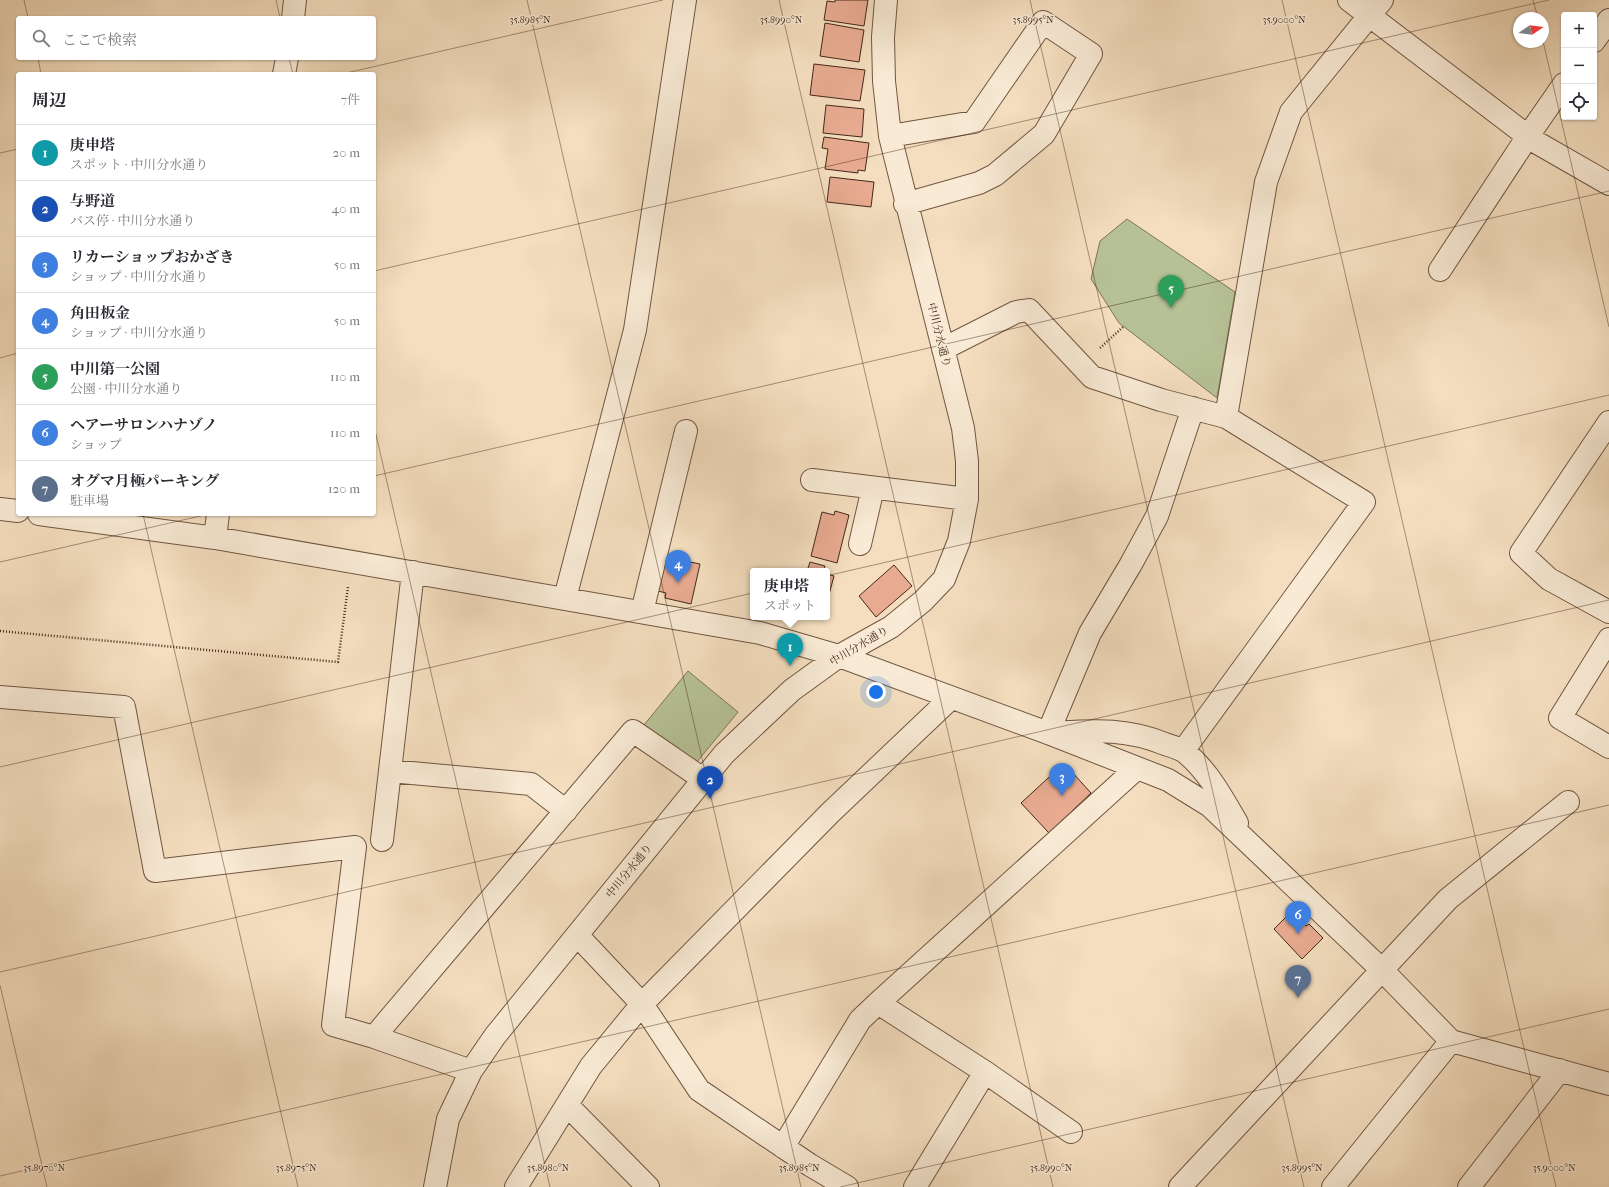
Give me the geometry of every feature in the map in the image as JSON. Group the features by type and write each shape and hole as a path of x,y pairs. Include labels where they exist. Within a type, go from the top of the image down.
{"street":[{"path":"293,16 295,0"},
{"path":"565,598 635,330 685,0"},
{"name":"中川分水通り","path":"435,1187 448,1119 471,1071 495,1036 703,779 724,754 792,690 839,656 891,627 923,601 944,579 958,541 967,499 967,461 963,428 905,204 890,136 884,81 883,38 886,0"},
{"path":"1349,0 1375,8 1528,136 1609,184"},
{"path":"1226,417 1266,182 1291,112 1375,8"},
{"path":"1597,37 1609,20"},
{"path":"890,136 974,122 1043,22 1091,54 1044,134 995,174 979,183 905,204"},
{"path":"284,72 287,60"},
{"path":"1440,270 1561,88"},
{"path":"943,349 1016,312 1029,310 1092,377 1226,417 1364,502 1183,751"},
{"path":"1048,733 1090,633 1131,564 1156,516 1193,408"},
{"path":"1609,422 1521,553 1549,579 1609,612"},
{"path":"642,612 686,431"},
{"path":"812,480 967,499"},
{"path":"860,544 873,488"},
{"path":"0,509 16,511"},
{"path":"54,516 215,538 565,598 760,633 839,656 1048,733 1168,780 1210,806 1381,969 1451,1041 1609,1084"},
{"path":"215,538 218,516"},
{"path":"382,840 413,572"},
{"path":"1609,639 1560,718 1609,747"},
{"path":"0,697 124,707 155,871 355,847 333,1025 374,1037 471,1071"},
{"path":"516,1187 591,1066 642,1004 830,813 951,698"},
{"path":"1048,733 1101,730 1138,734 1183,751 1199,765 1219,792 1247,842"},
{"path":"374,1037 633,731 703,779"},
{"path":"783,1147 860,1020 1137,768"},
{"path":"390,772 531,784 566,811"},
{"path":"1180,1187 1381,969 1448,899 1568,802"},
{"path":"577,935 642,1004 699,1090 783,1147 847,1187"},
{"path":"878,1003 985,1072 1071,1132"},
{"path":"1333,1187 1451,1041"},
{"path":"1469,1187 1560,1070"},
{"path":"915,1187 985,1072"},
{"path":"567,1105 648,1187"}],"path":[{"path":"1096,351 1123,327"},
{"path":"0,631 338,662 351,562"}],"green space":[{"path":"1127,219 1235,292 1217,398 1119,323 1091,279 1100,241"},
{"path":"688,671 738,712 696,763 644,725"}],"building":[{"path":"835,0 868,0 864,26 824,20 827,1 835,2"},
{"path":"825,23 864,30 859,62 820,56"},
{"path":"814,64 865,70 860,101 810,95"},
{"path":"826,105 864,109 862,137 823,133"},
{"path":"824,137 869,143 865,171 858,170 858,173 825,169 828,149 822,148"},
{"path":"830,177 874,182 871,207 827,202"},
{"path":"835,511 849,515 837,563 811,556 822,512 834,515"},
{"path":"665,557 700,564 691,604 665,598 666,593 658,591"},
{"path":"810,562 825,566 824,568 808,568"},
{"path":"894,565 912,586 876,617 859,596"},
{"path":"830,575 834,576 830,591"},
{"path":"1060,767 1066,775 1071,771 1091,793 1049,833 1021,803"},
{"path":"1292,911 1306,926 1309,924 1323,938 1302,959 1274,929"}],"place":[{"name":"中川第一公園","path":"1171,308"},
{"name":"角田板金","path":"678,583"},
{"name":"庚申塔","path":"790,666"},
{"name":"リカーショップおかざき","path":"1062,796"},
{"name":"与野道","path":"710,799"},
{"name":"ヘアーサロンハナゾノ","path":"1298,934"},
{"name":"オグマ月極パーキング","path":"1298,998"}]}
